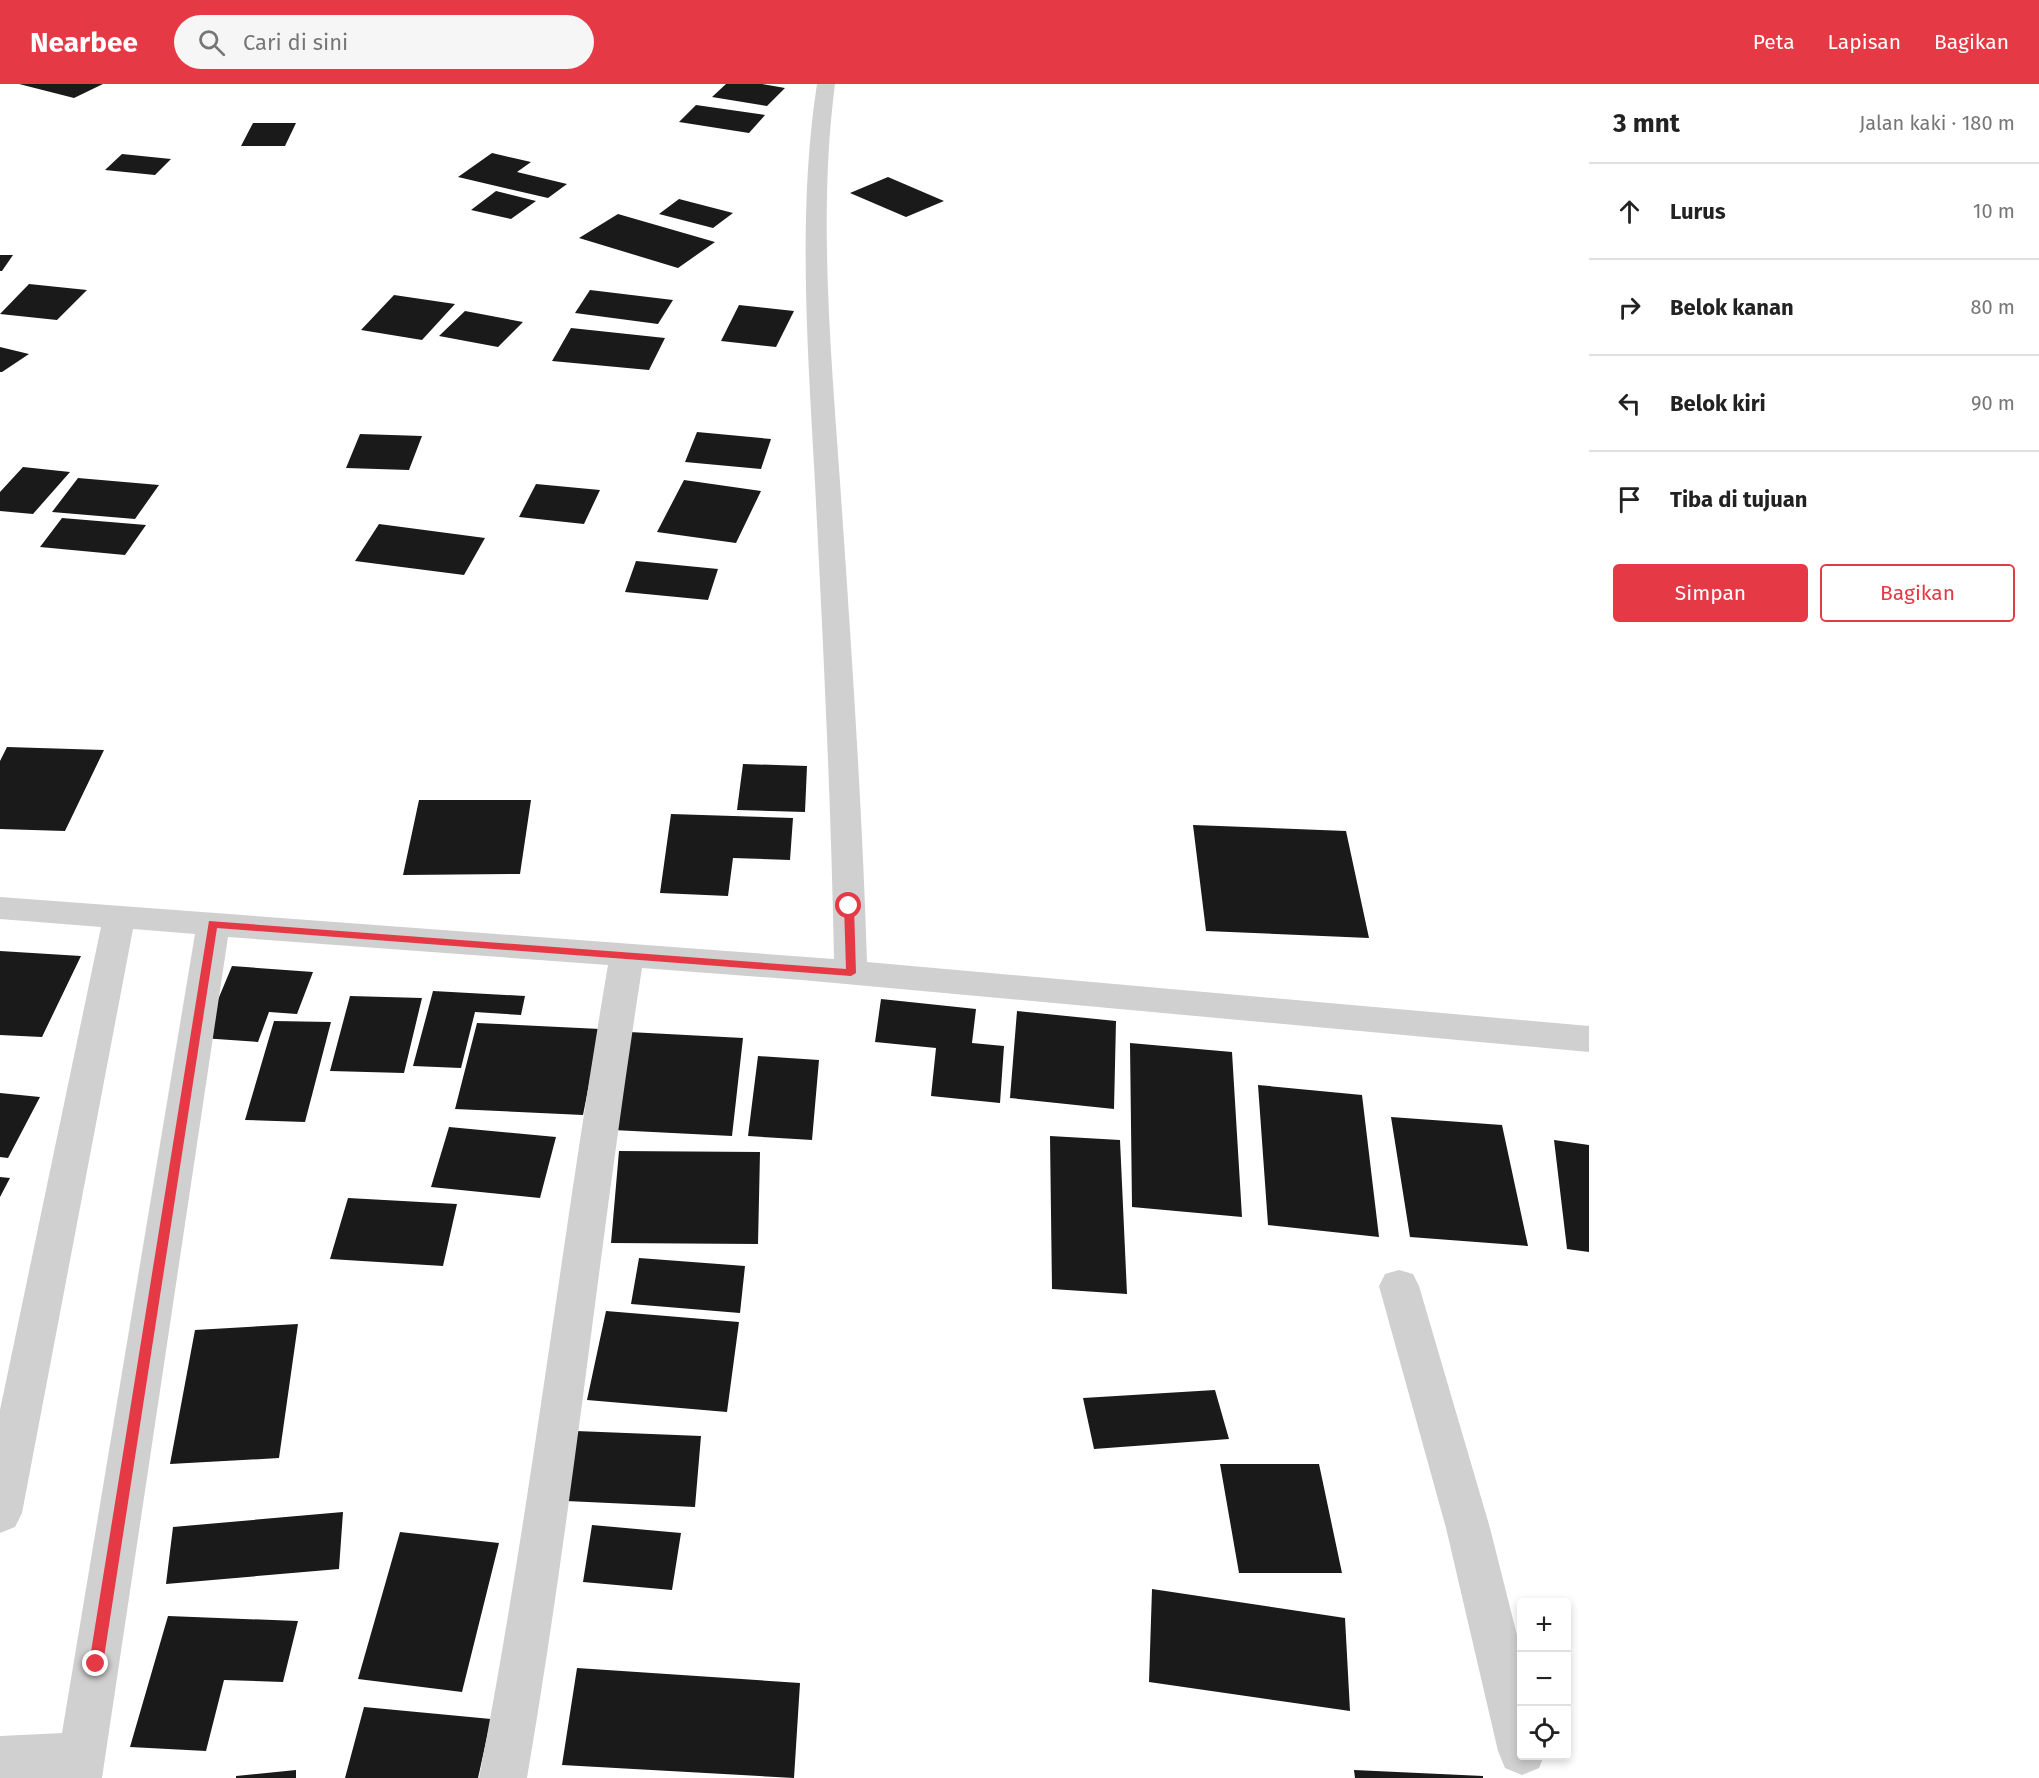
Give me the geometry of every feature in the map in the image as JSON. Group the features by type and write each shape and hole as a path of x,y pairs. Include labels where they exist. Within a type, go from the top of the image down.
{"street":[{"path":"826,84 818,140 818,327 846,793 851,973"},
{"path":"0,908 851,973 1589,1039"},
{"path":"0,1513 118,917"},
{"path":"50,1763 213,924"},
{"path":"503,1778 539,1578 604,1087 627,955"},
{"path":"1400,1286 1468,1528 1517,1734"},
{"path":"1524,1760 1528,1778"}],"building":[{"path":"19,84 103,84 74,98"},
{"path":"726,84 762,84 785,88 767,106 712,97"},
{"path":"696,105 765,115 749,133 679,122"},
{"path":"253,123 296,123 285,146 241,146"},
{"path":"492,153 531,162 517,172 567,184 548,198 458,177"},
{"path":"122,154 171,159 155,175 105,170"},
{"path":"888,177 944,201 906,217 850,193"},
{"path":"496,191 536,201 511,219 471,210"},
{"path":"679,199 733,213 713,228 659,214"},
{"path":"618,214 715,242 678,268 579,238"},
{"path":"0,255 13,255 2,271 0,271"},
{"path":"29,284 87,290 57,320 0,314"},
{"path":"590,290 673,300 658,324 575,313"},
{"path":"394,295 455,304 422,340 361,330"},
{"path":"739,305 794,311 776,347 721,341"},
{"path":"465,311 523,322 498,347 439,336"},
{"path":"571,328 665,338 649,370 552,361"},
{"path":"0,347 29,354 0,372"},
{"path":"697,432 771,439 761,469 685,462"},
{"path":"360,434 422,436 409,470 346,468"},
{"path":"23,467 70,472 33,514 0,511 0,492"},
{"path":"78,478 159,485 135,519 52,512"},
{"path":"684,480 761,491 736,543 657,532"},
{"path":"536,484 600,490 584,524 519,517"},
{"path":"62,518 146,525 125,555 40,547"},
{"path":"379,524 485,538 464,575 355,561"},
{"path":"636,561 718,569 708,600 625,592"},
{"path":"7,747 104,750 65,831 0,829 0,761"},
{"path":"743,764 807,766 805,812 737,810"},
{"path":"419,800 531,800 520,874 403,875"},
{"path":"671,814 793,818 790,860 733,858 728,896 660,893"},
{"path":"1193,825 1346,831 1369,938 1206,931"},
{"path":"0,951 81,956 42,1037 0,1035"},
{"path":"232,966 313,972 297,1014 269,1012 258,1042 202,1038"},
{"path":"433,991 525,996 521,1015 475,1012 461,1068 413,1066"},
{"path":"350,996 422,998 404,1073 330,1071"},
{"path":"881,999 976,1009 972,1043 1004,1046 1000,1103 931,1096 936,1048 875,1042"},
{"path":"1017,1011 1116,1021 1114,1109 1010,1098"},
{"path":"274,1021 331,1022 305,1122 245,1120"},
{"path":"477,1023 600,1029 583,1115 455,1109"},
{"path":"629,1032 743,1038 732,1136 613,1130"},
{"path":"1130,1043 1232,1052 1242,1217 1132,1207"},
{"path":"758,1056 819,1060 812,1140 748,1136"},
{"path":"1258,1085 1362,1095 1379,1237 1268,1225"},
{"path":"0,1093 40,1097 8,1158 0,1157"},
{"path":"1391,1117 1502,1125 1528,1246 1410,1237"},
{"path":"449,1127 556,1137 540,1198 431,1187"},
{"path":"1050,1136 1120,1140 1127,1294 1052,1289"},
{"path":"1554,1140 1589,1145 1589,1252 1567,1249"},
{"path":"619,1151 760,1152 758,1244 611,1243"},
{"path":"0,1177 10,1178 0,1197"},
{"path":"348,1198 457,1204 443,1266 330,1259"},
{"path":"639,1258 745,1266 740,1313 631,1304"},
{"path":"606,1311 739,1322 727,1412 587,1400"},
{"path":"298,1324 279,1458 170,1464 195,1330"},
{"path":"1215,1390 1229,1439 1094,1449 1083,1398"},
{"path":"576,1431 701,1436 695,1507 566,1501"},
{"path":"1220,1464 1319,1464 1342,1573 1239,1573"},
{"path":"343,1512 339,1569 166,1584 173,1527"},
{"path":"592,1525 681,1533 672,1590 583,1582"},
{"path":"400,1532 499,1543 462,1692 358,1679"},
{"path":"1152,1589 1345,1618 1350,1711 1149,1682"},
{"path":"168,1616 298,1621 283,1682 224,1680 206,1751 130,1747"},
{"path":"577,1668 800,1683 794,1778 562,1765"},
{"path":"364,1707 491,1719 478,1778 345,1778"},
{"path":"296,1770 296,1778 236,1778 236,1776"},
{"path":"1354,1770 1483,1776 1483,1778 1355,1778"}],"route":[{"path":"96,1664 213,924 851,973 849,906"}]}
